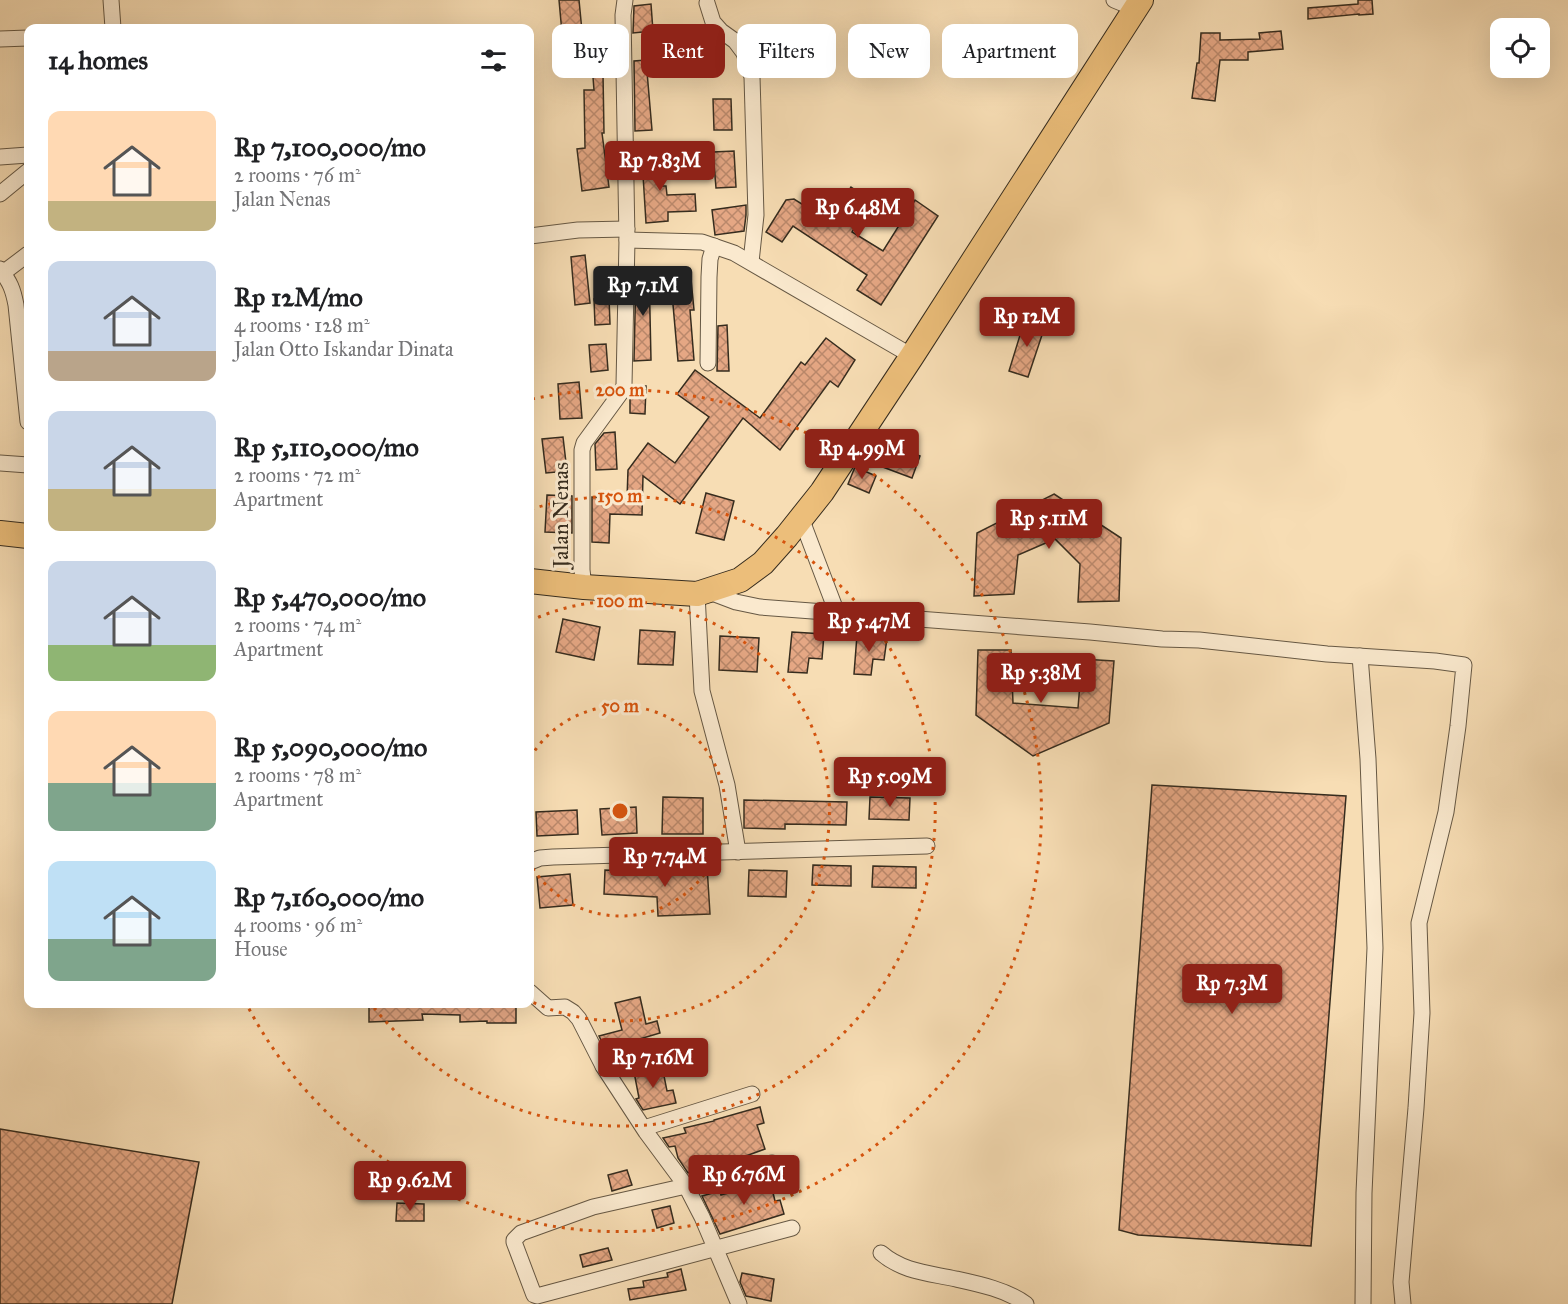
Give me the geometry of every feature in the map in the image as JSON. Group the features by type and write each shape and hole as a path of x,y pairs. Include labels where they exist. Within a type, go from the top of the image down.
{"main road":[{"path":"534,581 584,587 702,592 740,580 763,563 822,492 1138,5"},
{"path":"0,533 24,536"}],"street":[{"path":"111,0 113,24"},
{"name":"Jalan Nenas","path":"584,587 582,450 584,443 624,385 627,234 623,15 625,0"},
{"path":"1114,0 1138,5"},
{"path":"705,1 713,22 735,41 744,53 752,77 756,215 751,262"},
{"path":"0,39 24,38"},
{"path":"0,157 24,155"},
{"path":"0,194 24,174"},
{"path":"534,236 578,230 702,242 734,253 751,262 912,356"},
{"path":"708,363 709,277 710,259 714,246"},
{"path":"24,257 1,271 12,288 16,305 24,383"},
{"path":"0,463 24,465"},
{"path":"801,518 837,613"},
{"path":"738,852 727,785 702,691 702,592 760,607 1199,640 1327,654 1464,665 1446,812 1419,923 1422,1013 1401,1282 1403,1304"},
{"path":"1360,656 1368,759 1375,948 1364,1193 1363,1304"},
{"path":"534,860 553,857 927,846"},
{"path":"534,996 548,1008 565,1007 579,1019 603,1066 644,1128 687,1186 739,1304"},
{"path":"603,1066 668,1047"},
{"path":"644,1128 752,1095"},
{"path":"772,1162 687,1186 593,1207 521,1233 514,1242 536,1299 715,1247 792,1228"},
{"path":"881,1253 905,1269 957,1279 999,1291 1015,1296 1026,1304"}],"building":[{"path":"559,0 579,0 581,24 561,24"},
{"path":"1358,0 1372,0 1373,14 1308,19 1308,8 1358,4"},
{"path":"651,4 652,24 641,24 641,32 633,33 634,6"},
{"path":"1281,31 1283,49 1248,52 1248,60 1220,60 1215,101 1192,98 1197,63 1199,63 1201,33 1220,33 1220,40 1260,39 1259,33"},
{"path":"641,60 641,78 648,78 652,130 635,131 634,61"},
{"path":"593,78 603,78 604,133 602,133 609,187 582,191 577,149 585,148 584,90 594,90"},
{"path":"713,99 731,99 732,130 714,130"},
{"path":"734,151 736,187 716,188 713,152"},
{"path":"660,156 662,186 666,186 667,195 695,194 696,211 668,212 668,221 646,223 643,175 636,176 635,158"},
{"path":"851,187 872,201 852,232 883,251 915,200 938,216 881,305 857,290 867,275 793,226 782,242 766,232 786,200 794,199 816,213 820,208 832,216"},
{"path":"746,205 744,231 715,235 712,210"},
{"path":"585,255 590,303 575,305 571,257"},
{"path":"649,269 651,360 634,361 636,270"},
{"path":"690,269 694,310 690,310 694,360 678,361 670,271"},
{"path":"609,298 610,324 595,325 594,299"},
{"path":"1025,319 1045,326 1028,377 1009,371"},
{"path":"727,325 729,371 717,371 718,326"},
{"path":"826,338 855,360 838,387 830,381 780,450 743,418 680,504 643,476 642,515 610,514 609,543 592,542 592,497 627,499 628,470 648,443 675,463 709,417 677,394 695,370 760,418 801,362 805,365"},
{"path":"606,344 608,370 591,372 589,345"},
{"path":"579,382 582,418 560,419 558,384"},
{"path":"634,386 646,386 645,414 630,413 630,396"},
{"path":"615,432 617,469 596,470 595,444 604,433"},
{"path":"563,437 567,471 546,473 542,439"},
{"path":"887,444 920,456 912,478 880,466"},
{"path":"855,467 876,476 869,493 848,484"},
{"path":"706,493 734,501 724,540 696,533"},
{"path":"1054,494 1121,538 1119,601 1078,602 1080,564 1055,539 1018,555 1014,594 974,596 977,533"},
{"path":"547,495 572,496 572,533 545,532"},
{"path":"563,619 600,627 594,660 556,652"},
{"path":"640,630 675,632 673,665 638,664"},
{"path":"792,632 824,634 822,659 809,658 807,673 788,672"},
{"path":"857,635 887,638 884,660 873,659 871,675 854,674"},
{"path":"720,636 759,638 757,672 719,670"},
{"path":"978,650 1011,650 1013,703 1078,708 1082,659 1114,661 1109,723 1033,756 976,715"},
{"path":"1152,785 1346,796 1311,1246 1138,1235 1119,1230"},
{"path":"663,797 703,798 703,834 662,834"},
{"path":"870,797 910,798 909,820 869,819"},
{"path":"744,800 847,802 846,825 785,824 785,829 744,828"},
{"path":"636,807 637,833 602,835 600,809"},
{"path":"577,810 578,834 537,836 536,812"},
{"path":"813,865 851,866 851,886 812,885"},
{"path":"707,866 710,914 658,916 657,897 604,894 605,870 656,872 656,868"},
{"path":"873,866 916,867 916,888 872,887"},
{"path":"749,870 787,871 786,897 748,896"},
{"path":"570,874 573,905 540,908 537,877"},
{"path":"640,997 646,1024 657,1021 660,1033 626,1043 627,1047 607,1052 599,1036 622,1030 615,1003"},
{"path":"369,1008 516,1008 516,1023 460,1022 460,1015 422,1014 423,1020 369,1022"},
{"path":"662,1066 667,1091 673,1090 676,1103 643,1110 636,1099 639,1098 634,1072"},
{"path":"760,1107 764,1123 757,1125 765,1149 743,1157 706,1165 707,1169 688,1173 678,1158 675,1146 669,1147 663,1138 686,1133 684,1128"},
{"path":"0,1129 199,1162 172,1304 0,1304"},
{"path":"627,1170 632,1185 612,1191 608,1175"},
{"path":"769,1176 775,1201 780,1200 784,1214 720,1234 702,1196 720,1191 721,1195 752,1186 750,1181"},
{"path":"397,1203 424,1204 424,1221 396,1221"},
{"path":"670,1206 674,1223 657,1228 652,1210"},
{"path":"608,1248 612,1260 583,1267 580,1255"},
{"path":"681,1269 686,1290 630,1300 628,1289 644,1287 643,1281 668,1277 667,1273"},
{"path":"742,1273 774,1279 771,1301 746,1296 740,1282"}]}
